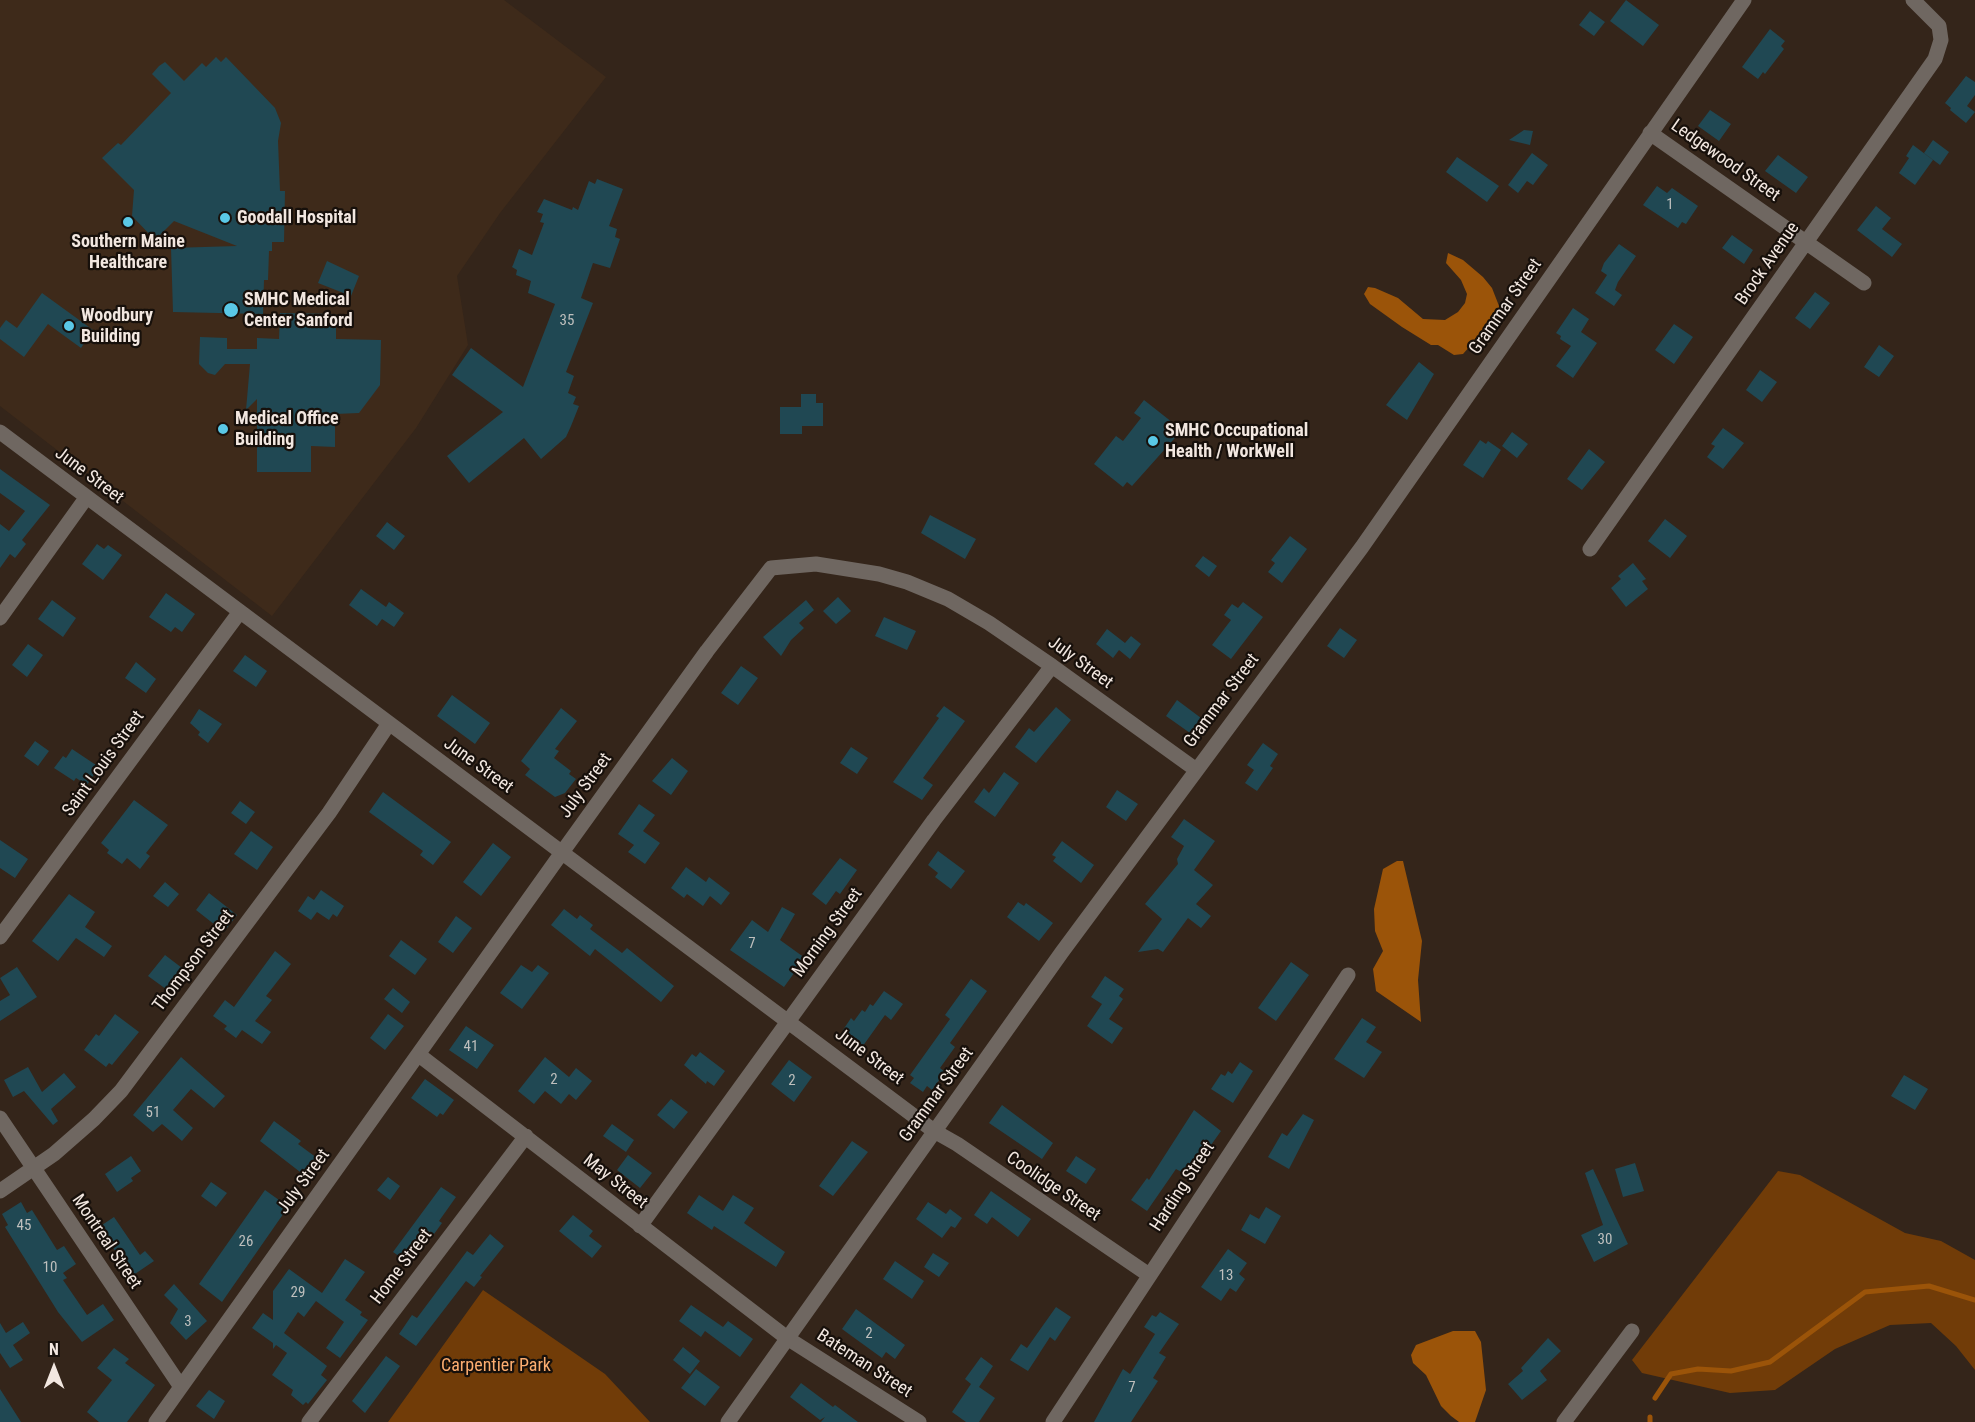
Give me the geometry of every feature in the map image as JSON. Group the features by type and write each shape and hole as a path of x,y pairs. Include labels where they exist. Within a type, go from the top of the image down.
{"street":[{"name":"Grammar Street","path":"728,1422 934,1131 1195,770 1362,547 1744,0"},
{"name":"Brock Avenue","path":"1590,549 1935,59 1941,40 1939,26 1913,0"},
{"name":"Ledgewood Street","path":"1650,133 1864,283"},
{"name":"June Street","path":"0,432 388,725 563,851 934,1131"},
{"path":"0,618 86,498"},
{"name":"July Street","path":"156,1422 707,651 771,568 816,564 879,574 907,582 948,599 989,623 1052,666 1195,770"},
{"name":"Saint Louis Street","path":"0,937 239,613"},
{"name":"Morning Street","path":"640,1226 959,787 1052,666"},
{"name":"Thompson Street","path":"0,1191 33,1169 94,1119 121,1090 328,813 388,725"},
{"name":"Harding Street","path":"1053,1422 1348,975"},
{"name":"May Street","path":"419,1055 787,1338"},
{"name":"Montreal Street","path":"0,1118 181,1387"},
{"name":"Coolidge Street","path":"934,1131 957,1144 1149,1275"},
{"name":"Home Street","path":"309,1422 526,1136"},
{"path":"1564,1422 1632,1331"},
{"name":"Bateman Street","path":"787,1338 919,1422"}],"shaded area":[{"name":"SMHC Medical Center Sanford","path":"0,0 504,0 606,77 500,213 457,276 468,345 416,428 272,616 0,406"},
{"path":"1448,253 1463,260 1483,277 1492,288 1501,311 1463,354 1454,355 1438,345 1431,345 1402,327 1370,304 1364,294 1368,287 1375,288 1398,298 1423,319 1445,320 1458,312 1465,303 1467,294 1461,280 1446,263"},
{"path":"1397,861 1403,861 1422,941 1418,980 1421,1022 1376,991 1373,969 1383,951 1375,931 1374,909 1383,869"},
{"path":"1453,1331 1475,1331 1481,1342 1486,1390 1475,1422 1459,1422 1441,1406 1426,1375 1413,1363 1411,1355 1416,1345"}],"green space":[{"path":"1778,1171 1800,1175 1905,1233 1941,1241 1975,1260 1975,1370 1956,1346 1931,1323 1890,1325 1835,1349 1775,1390 1730,1393 1642,1373 1632,1360"},
{"name":"Carpentier Park","path":"483,1290 605,1374 650,1422 388,1422"}],"building":[{"path":"1626,0 1659,25 1643,46 1610,21"},
{"path":"1590,11 1605,22 1594,36 1579,25"},
{"path":"1770,29 1785,41 1781,46 1784,49 1765,74 1763,72 1758,79 1742,67"},
{"name":"Goodall Hospital","path":"216,57 221,62 226,57 275,108 281,123 278,141 280,191 285,191 284,242 272,242 272,251 269,251 268,280 264,280 263,314 173,312 171,248 237,246 174,221 155,240 132,216 134,190 102,158 118,143 121,145 171,93 152,74 159,66 165,62 184,81 202,63 206,67"},
{"path":"1966,76 1975,82 1975,95 1967,106 1975,112 1966,123 1945,103"},
{"path":"1710,110 1731,124 1719,141 1698,126"},
{"path":"1524,130 1533,131 1530,145 1509,140"},
{"path":"1933,140 1949,152 1940,165 1924,153"},
{"path":"1913,145 1933,160 1915,185 1899,173 1909,158 1906,156"},
{"path":"1532,153 1548,165 1533,185 1527,181 1518,193 1508,185"},
{"path":"1778,155 1808,177 1796,193 1765,171"},
{"path":"1457,157 1499,186 1487,202 1446,172"},
{"path":"597,179 623,189 609,226 617,229 615,237 620,239 610,268 593,263 581,298 593,303 566,372 574,376 568,393 576,397 573,404 579,406 571,426 566,437 541,459 524,438 469,483 447,456 503,412 452,375 471,348 523,387 555,304 528,293 531,281 516,275 517,270 512,267 519,249 532,255 544,223 540,222 543,214 537,212 544,199 572,210 573,207 578,210 589,181 595,184"},
{"path":"1657,186 1667,193 1672,188 1698,206 1686,224 1682,222 1678,228 1643,205"},
{"path":"1876,206 1891,218 1882,229 1902,244 1892,257 1857,230"},
{"path":"1732,235 1753,250 1744,264 1722,248"},
{"path":"1619,244 1636,256 1618,282 1615,290 1622,295 1614,306 1595,293 1607,275 1601,271 1604,263"},
{"path":"327,261 359,276 351,296 318,283"},
{"path":"1815,292 1830,303 1810,329 1795,318"},
{"name":"Woodbury Building","path":"42,293 93,330 81,348 48,324 24,357 0,339 0,328 6,320 17,328"},
{"path":"1573,308 1589,319 1581,332 1597,343 1573,378 1556,366 1571,346 1560,339 1561,336 1556,333"},
{"path":"280,313 336,314 336,339 381,340 380,385 359,413 335,414 335,447 311,446 311,472 257,472 257,399 246,410 250,364 225,364 215,375 208,373 199,364 200,337 227,338 227,349 257,349 257,338 279,339"},
{"path":"1674,324 1693,337 1674,364 1655,350"},
{"path":"1879,345 1894,356 1879,377 1864,367"},
{"path":"1419,362 1434,374 1407,420 1386,405"},
{"path":"1760,370 1777,382 1762,402 1746,390"},
{"path":"801,394 816,394 816,403 823,403 823,426 802,426 802,434 780,434 780,407 801,407"},
{"name":"SMHC Occupational Health / WorkWell","path":"1144,400 1182,430 1132,486 1127,482 1123,487 1094,464 1116,436 1123,441 1141,418 1134,413"},
{"path":"1723,428 1744,443 1723,469 1707,457 1715,446 1711,444"},
{"path":"1512,432 1528,444 1517,458 1502,446"},
{"path":"1480,440 1486,444 1488,441 1501,450 1483,478 1463,465"},
{"path":"1589,449 1605,462 1582,490 1567,479"},
{"path":"0,469 50,505 22,540 26,544 15,558 10,554 0,568 0,524 9,531 25,511 0,493"},
{"path":"930,515 976,539 965,559 921,533"},
{"path":"1665,519 1687,536 1670,558 1648,541"},
{"path":"387,522 405,536 394,550 376,536"},
{"path":"1290,536 1307,549 1282,583 1268,572 1275,563 1271,560"},
{"path":"97,544 104,549 108,545 122,555 103,580 82,564"},
{"path":"1203,556 1217,566 1209,577 1195,566"},
{"path":"1633,563 1646,579 1642,581 1648,589 1626,607 1611,588 1621,579 1618,576"},
{"path":"361,589 386,607 389,602 404,613 394,627 382,619 377,626 349,605"},
{"path":"166,593 195,614 182,632 175,627 171,632 149,617"},
{"path":"838,597 851,611 836,624 823,611"},
{"path":"52,600 76,618 63,637 38,619"},
{"path":"806,600 814,610 799,623 804,628 791,640 781,656 763,637"},
{"path":"1243,602 1263,617 1231,659 1212,645 1231,620 1224,615 1232,604 1238,608"},
{"path":"884,617 916,631 907,650 875,636"},
{"path":"1340,628 1357,640 1344,658 1327,646"},
{"path":"1107,629 1125,643 1131,636 1141,644 1130,659 1119,650 1113,658 1096,644"},
{"path":"28,644 43,655 27,677 12,665"},
{"path":"245,655 267,671 256,687 233,671"},
{"path":"136,662 156,679 146,693 125,678"},
{"path":"741,666 758,678 738,705 721,693"},
{"path":"452,695 490,723 475,744 437,716"},
{"path":"1177,700 1201,718 1190,733 1166,716"},
{"path":"944,706 965,721 923,778 933,785 922,800 893,782 939,718 936,716"},
{"path":"1056,707 1071,720 1036,763 1015,747 1029,728 1034,732"},
{"path":"561,708 577,721 555,749 559,751 554,758 571,771 569,774 576,779 565,793 555,797 525,775 530,769 521,761"},
{"path":"199,709 222,724 208,743 198,735 200,732 190,723"},
{"path":"35,741 49,751 38,766 24,756"},
{"path":"1263,743 1278,754 1270,766 1273,768 1257,791 1245,783 1254,770 1247,765"},
{"path":"851,747 868,758 857,774 840,763"},
{"path":"72,749 99,767 87,785 76,778 74,781 54,768 63,756 66,758"},
{"path":"672,758 688,771 671,795 652,781"},
{"path":"1004,772 1019,783 995,817 974,802 984,788 989,793"},
{"path":"1117,790 1138,804 1126,821 1106,807"},
{"path":"383,792 451,842 433,865 420,855 423,851 369,812"},
{"path":"134,800 168,825 146,853 150,856 140,869 127,858 122,864 107,853 109,850 101,843"},
{"path":"240,801 255,812 246,824 231,813"},
{"path":"639,804 655,815 643,831 660,843 645,864 628,852 634,845 618,834"},
{"path":"1184,819 1215,841 1194,870 1213,885 1196,904 1211,916 1201,928 1188,918 1163,952 1158,949 1138,952 1162,919 1145,904 1178,864 1177,859 1184,846 1171,837"},
{"path":"251,831 273,847 257,870 234,854"},
{"path":"0,840 28,859 15,878 0,868"},
{"path":"1062,841 1094,865 1081,883 1053,861 1056,857 1052,855"},
{"path":"493,843 511,857 481,896 463,882"},
{"path":"938,851 965,871 951,889 935,877 938,873 928,865"},
{"path":"840,858 857,870 840,894 836,891 826,905 812,894"},
{"path":"686,867 706,882 709,877 730,893 721,905 710,896 703,906 687,894 684,898 671,888"},
{"path":"165,882 179,894 168,907 153,896"},
{"path":"321,890 344,906 337,917 333,914 329,920 317,912 311,920 298,911 308,896 314,900"},
{"path":"209,893 237,915 224,932 196,910"},
{"path":"69,894 95,912 85,927 112,946 104,957 76,938 58,961 32,941"},
{"path":"1018,902 1024,906 1026,903 1053,923 1039,941 1007,917"},
{"path":"782,907 795,914 780,940 805,958 784,987 730,950 752,920 768,932"},
{"path":"564,909 577,919 580,915 593,925 590,929 622,953 627,948 674,986 661,1002 595,949 590,956 551,925"},
{"path":"456,916 472,928 453,953 438,942"},
{"path":"401,940 427,959 415,975 389,956"},
{"path":"275,951 291,964 266,996 272,1000 255,1021 271,1032 262,1044 242,1030 236,1038 224,1029 227,1026 213,1016 225,1000 234,1007"},
{"path":"165,955 186,971 170,992 148,976"},
{"path":"1291,962 1309,975 1276,1021 1258,1008"},
{"path":"521,965 532,972 538,965 549,973 522,1009 500,993"},
{"path":"17,967 37,997 0,1021 0,1001 10,995 0,978"},
{"path":"1105,976 1124,989 1119,996 1123,999 1109,1019 1123,1028 1112,1044 1087,1026 1102,1004 1091,997"},
{"path":"971,979 987,991 950,1043 955,1047 940,1068 945,1072 932,1090 927,1086 923,1092 910,1083 914,1078 910,1075 950,1019 945,1015"},
{"path":"393,988 410,1002 402,1013 384,999"},
{"path":"884,991 903,1004 891,1020 885,1015 860,1050 842,1037 846,1032 843,1030 851,1018 854,1021 862,1010 865,1012 870,1004 873,1006"},
{"path":"115,1014 139,1032 112,1065 109,1063 106,1067 84,1050 96,1034 99,1036"},
{"path":"388,1014 404,1026 385,1050 370,1038"},
{"path":"1362,1018 1376,1027 1366,1042 1382,1052 1364,1078 1334,1059"},
{"path":"466,1026 494,1045 477,1069 449,1050"},
{"path":"700,1052 725,1071 714,1086 707,1081 706,1084 684,1065 692,1054 696,1057"},
{"path":"181,1057 225,1096 214,1108 191,1089 173,1110 193,1128 182,1141 162,1124 153,1132 133,1115"},
{"path":"545,1057 569,1077 576,1068 592,1081 576,1100 569,1094 561,1104 545,1091 534,1104 518,1091"},
{"path":"789,1060 812,1077 794,1102 771,1084"},
{"path":"1240,1062 1253,1071 1233,1103 1211,1089 1221,1074 1225,1076 1228,1071 1232,1074"},
{"path":"28,1067 42,1092 64,1073 76,1087 51,1109 58,1121 53,1125 24,1091 13,1097 4,1080"},
{"path":"1904,1075 1928,1089 1915,1110 1891,1096"},
{"path":"425,1079 454,1100 443,1115 440,1113 437,1117 411,1098"},
{"path":"671,1099 688,1112 674,1129 657,1115"},
{"path":"1002,1105 1053,1143 1042,1159 989,1123"},
{"path":"1194,1110 1221,1131 1211,1145 1206,1142 1185,1174 1176,1169 1147,1211 1131,1200 1147,1178 1149,1180"},
{"path":"1303,1114 1314,1120 1289,1169 1268,1157 1282,1133 1287,1136"},
{"path":"274,1121 301,1141 298,1144 317,1158 304,1175 260,1141"},
{"path":"612,1124 634,1140 626,1152 603,1136"},
{"path":"852,1141 868,1152 833,1196 819,1186"},
{"path":"628,1155 652,1173 640,1188 617,1170"},
{"path":"131,1156 141,1171 131,1178 133,1181 117,1192 105,1174"},
{"path":"1076,1156 1096,1169 1086,1184 1066,1171"},
{"path":"1635,1163 1644,1191 1623,1197 1615,1169"},
{"path":"1593,1169 1628,1244 1594,1262 1581,1235 1603,1225 1585,1173"},
{"path":"388,1177 400,1186 390,1200 377,1190"},
{"path":"211,1182 227,1193 216,1207 201,1196"},
{"path":"441,1187 456,1197 439,1221 442,1223 434,1234 431,1232 409,1263 393,1252"},
{"path":"265,1190 279,1200 277,1203 286,1210 222,1302 199,1284"},
{"path":"991,1191 1031,1219 1018,1237 992,1217 987,1224 974,1215"},
{"path":"699,1195 723,1211 733,1195 754,1208 744,1223 785,1252 776,1267 714,1226 712,1230 687,1213"},
{"path":"21,1202 27,1213 32,1210 57,1250 64,1246 76,1264 63,1273 67,1278 63,1280 87,1315 103,1304 114,1320 82,1342 58,1312 5,1227 8,1225 2,1214"},
{"path":"928,1202 946,1214 950,1209 962,1218 955,1228 951,1226 942,1238 916,1219"},
{"path":"1266,1207 1281,1216 1265,1244 1241,1230 1250,1214 1259,1219"},
{"path":"573,1215 593,1231 589,1236 602,1246 592,1258 559,1231"},
{"path":"114,1217 140,1255 145,1251 154,1261 132,1276 99,1227"},
{"path":"490,1234 504,1246 474,1287 466,1281 416,1346 399,1334 412,1315 417,1318 467,1251 473,1255"},
{"path":"1228,1249 1247,1263 1239,1274 1245,1279 1236,1292 1230,1288 1221,1301 1201,1287"},
{"path":"933,1253 949,1263 939,1277 924,1267"},
{"path":"345,1259 365,1272 345,1300 362,1312 360,1315 368,1320 340,1358 326,1348 344,1322 316,1301 304,1317 298,1312 284,1333 327,1366 321,1375 327,1380 308,1404 306,1402 303,1405 291,1395 293,1390 272,1375 287,1353 276,1345 273,1349 273,1343 252,1328 263,1313 273,1320 273,1291 289,1269 322,1293"},
{"path":"895,1261 924,1281 912,1299 883,1279"},
{"path":"174,1284 207,1321 186,1340 170,1323 178,1309 164,1295"},
{"path":"691,1305 723,1327 728,1321 753,1339 740,1357 705,1331 701,1337 679,1321"},
{"path":"1056,1307 1071,1317 1055,1341 1050,1337 1028,1371 1010,1360 1021,1344 1027,1348"},
{"path":"856,1309 905,1345 895,1359 886,1352 882,1358 842,1329"},
{"path":"1160,1312 1179,1324 1159,1353 1166,1357 1153,1378 1158,1381 1131,1422 1094,1422 1123,1369 1130,1374 1155,1334 1144,1327 1152,1315 1156,1317"},
{"path":"23,1322 30,1333 13,1345 23,1360 10,1368 0,1353 0,1323 6,1333"},
{"path":"1548,1338 1561,1351 1540,1371 1547,1380 1522,1400 1508,1384 1523,1371 1521,1368"},
{"path":"683,1347 700,1361 690,1374 673,1360"},
{"path":"114,1348 129,1359 125,1363 155,1385 127,1422 99,1422 87,1412 112,1380 97,1368"},
{"path":"386,1356 400,1366 365,1413 352,1401"},
{"path":"981,1357 993,1366 979,1387 995,1398 979,1422 966,1422 952,1412 971,1384 965,1379"},
{"path":"696,1369 720,1387 705,1406 681,1388"},
{"path":"801,1383 858,1422 821,1422 825,1417 820,1420 790,1397"},
{"path":"0,1389 21,1422 0,1422"},
{"path":"209,1390 225,1401 214,1419 196,1406"}],"waterway":[{"path":"1655,1398 1671,1374 1698,1369 1731,1371 1770,1362 1865,1292 1929,1286 1975,1300"},
{"path":"1650,1417 1650,1422"}],"place":[{"name":"Goodall Hospital","path":"225,218"},
{"name":"Southern Maine Healthcare","path":"128,222"},
{"name":"SMHC Medical Center Sanford","path":"231,310"},
{"name":"Woodbury Building","path":"69,326"},
{"name":"Medical Office Building","path":"223,429"},
{"name":"SMHC Occupational Health / WorkWell","path":"1153,441"}]}
